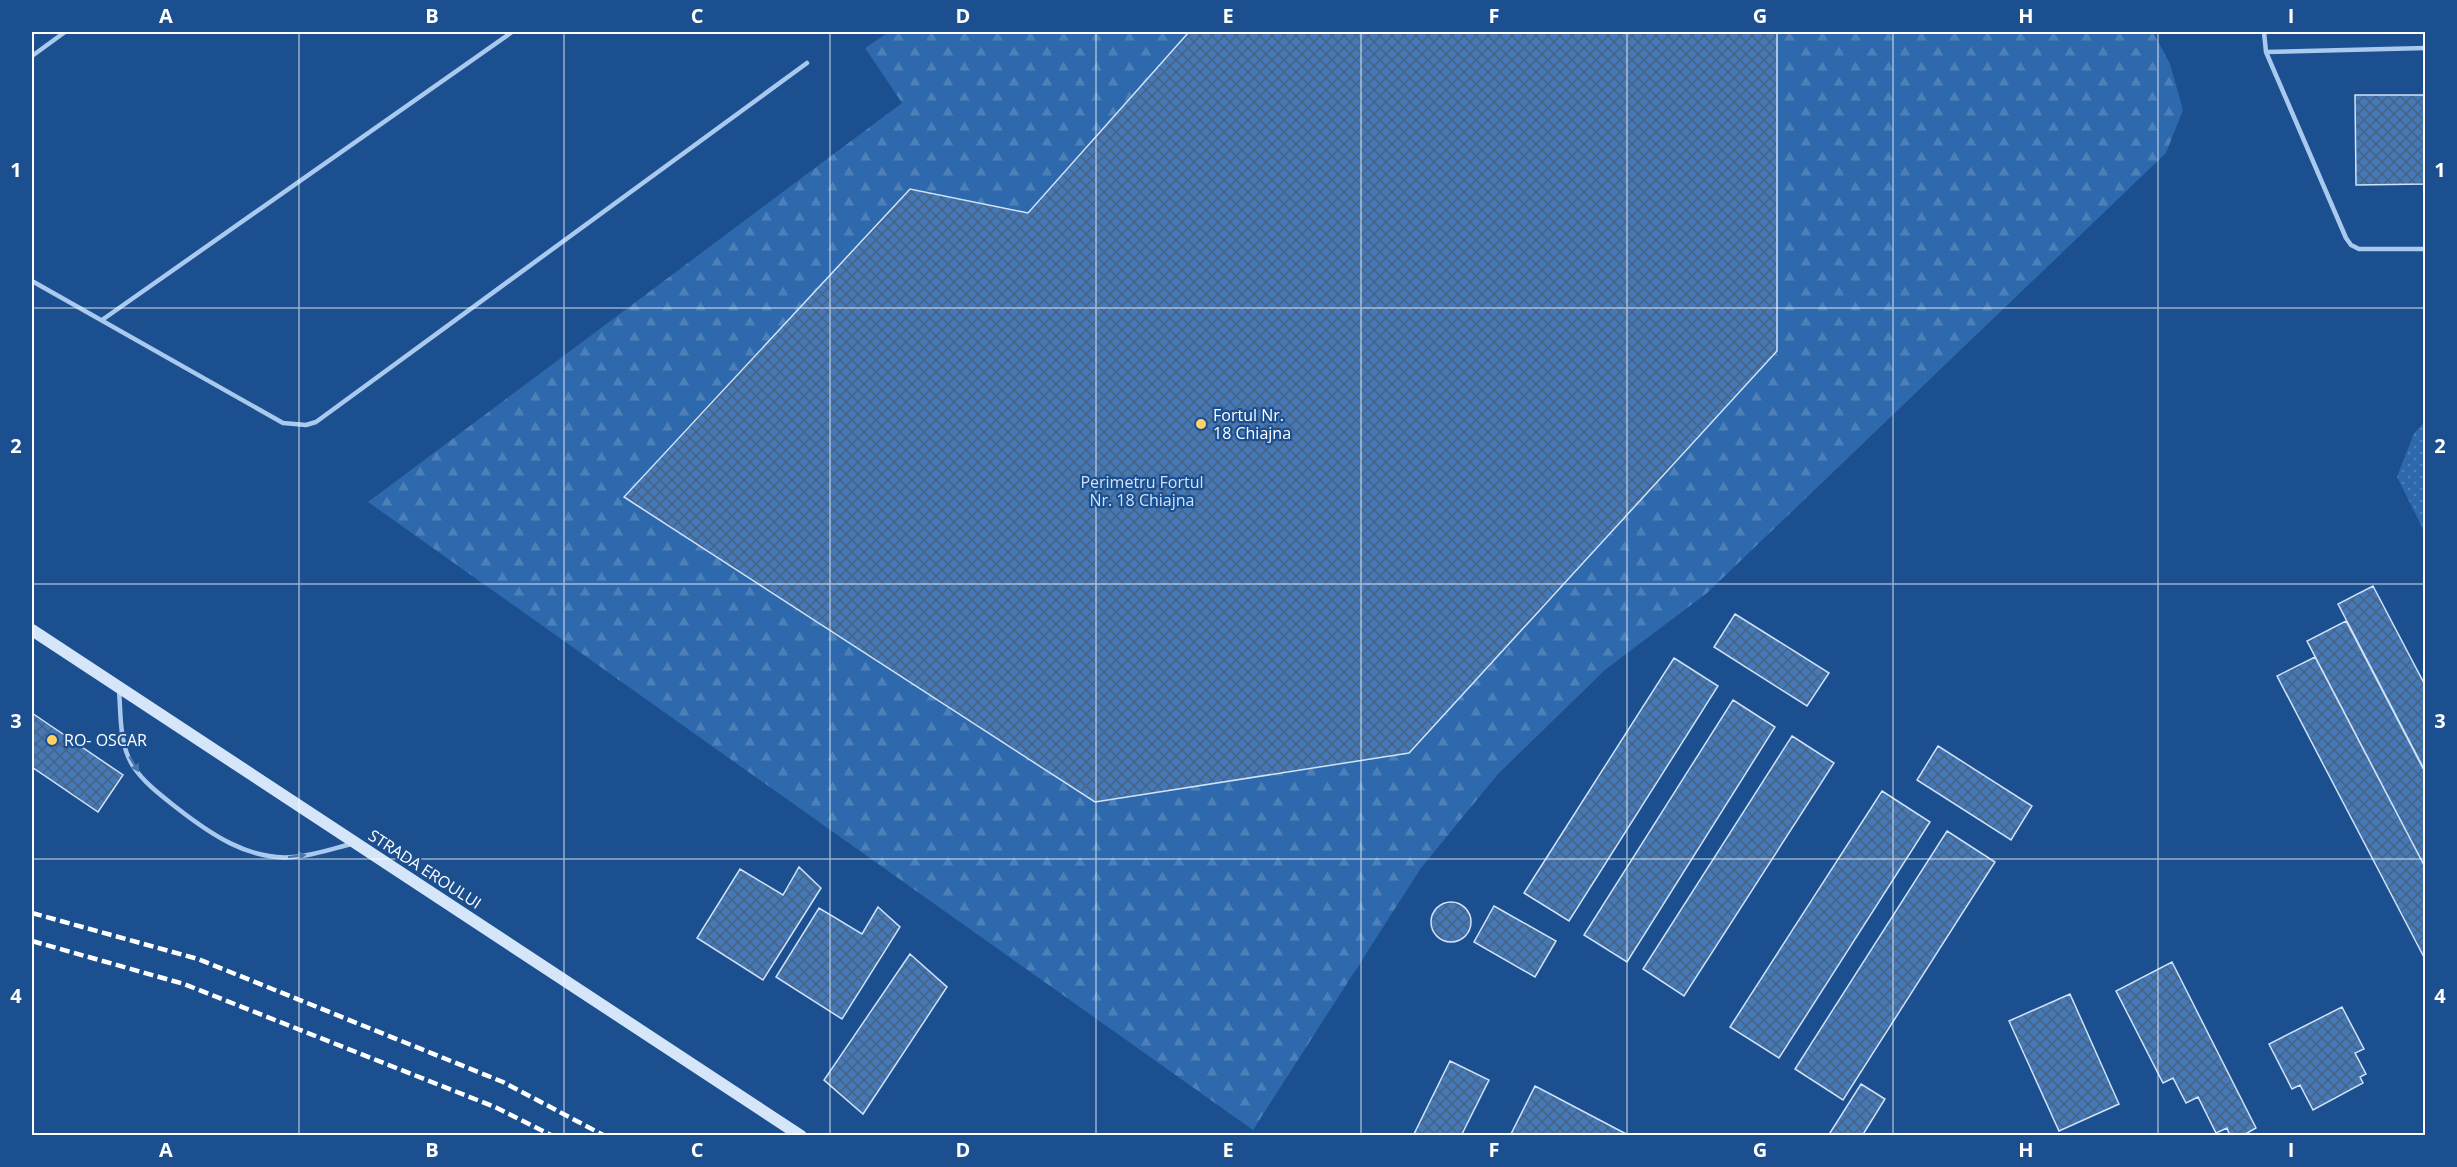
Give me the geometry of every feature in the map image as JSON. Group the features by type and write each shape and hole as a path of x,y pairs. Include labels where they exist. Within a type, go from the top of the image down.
{"main road":[{"name":"STRADA EROULUI","path":"32,630 801,1136"}],"lane":[{"path":"32,56 65,32"},
{"path":"102,321 512,32"},
{"path":"2264,32 2266,52 2351,245 2359,249 2426,249"},
{"path":"2266,52 2426,48"},
{"path":"32,281 283,423 316,422 807,63"},
{"path":"119,687 123,740 133,766 154,789 195,823 232,845 264,854 291,858 356,843"}],"green space":[{"name":"Perimetru Fortul Nr. 18 Chiajna","path":"889,32 2153,32 2170,64 2183,110 2166,153 1707,593 1606,669 1498,774 1421,868 1253,1130 368,502 902,103 865,48"},
{"path":"2425,422 2425,533 2397,477 2414,433"}],"building":[{"name":"Fortul Nr. 18 Chiajna","path":"1189,32 1777,32 1777,351 1409,753 1095,802 624,497 910,189 1028,213"},
{"path":"2355,95 2426,95 2426,184 2356,185"},
{"path":"2373,586 2426,687 2426,773 2338,604"},
{"path":"1735,614 1829,673 1807,706 1714,647"},
{"path":"2346,621 2426,774 2426,869 2307,641"},
{"path":"2315,657 2426,869 2426,961 2277,676"},
{"path":"1674,658 1718,686 1569,921 1524,893"},
{"path":"1733,700 1775,727 1627,962 1584,935"},
{"name":"RO- OSCAR","path":"32,713 123,775 98,812 32,767"},
{"path":"1792,736 1834,763 1684,996 1643,969"},
{"path":"1938,746 2032,806 2011,840 1917,780"},
{"path":"1882,791 1930,822 1779,1058 1730,1027"},
{"path":"1947,831 1995,862 1843,1100 1795,1069"},
{"path":"799,867 821,888 763,980 697,938 740,869 783,895"},
{"path":"1451,902 1465,908 1471,922 1465,936 1451,942 1437,936 1431,922 1437,908"},
{"path":"1494,906 1556,941 1535,977 1474,942"},
{"path":"878,907 900,927 842,1019 776,977 819,908 862,934"},
{"path":"910,954 947,987 863,1114 824,1080"},
{"path":"2172,962 2256,1128 2242,1136 2230,1136 2227,1128 2216,1133 2198,1097 2186,1103 2173,1078 2163,1083 2116,991"},
{"path":"2070,994 2119,1104 2059,1131 2009,1021"},
{"path":"2342,1007 2364,1049 2355,1053 2366,1074 2360,1077 2363,1083 2313,1110 2300,1085 2292,1089 2269,1044"},
{"path":"1450,1061 1489,1080 1461,1136 1413,1136"},
{"path":"1861,1084 1885,1099 1862,1136 1828,1136"},
{"path":"1535,1086 1630,1136 1510,1136"}],"railway":[{"path":"32,913 198,959 503,1082 605,1136"},
{"path":"32,941 184,984 495,1107 553,1136"}],"place":[{"name":"Fortul Nr. 18 Chiajna","path":"1201,424"},
{"name":"RO- OSCAR","path":"52,740"}]}
